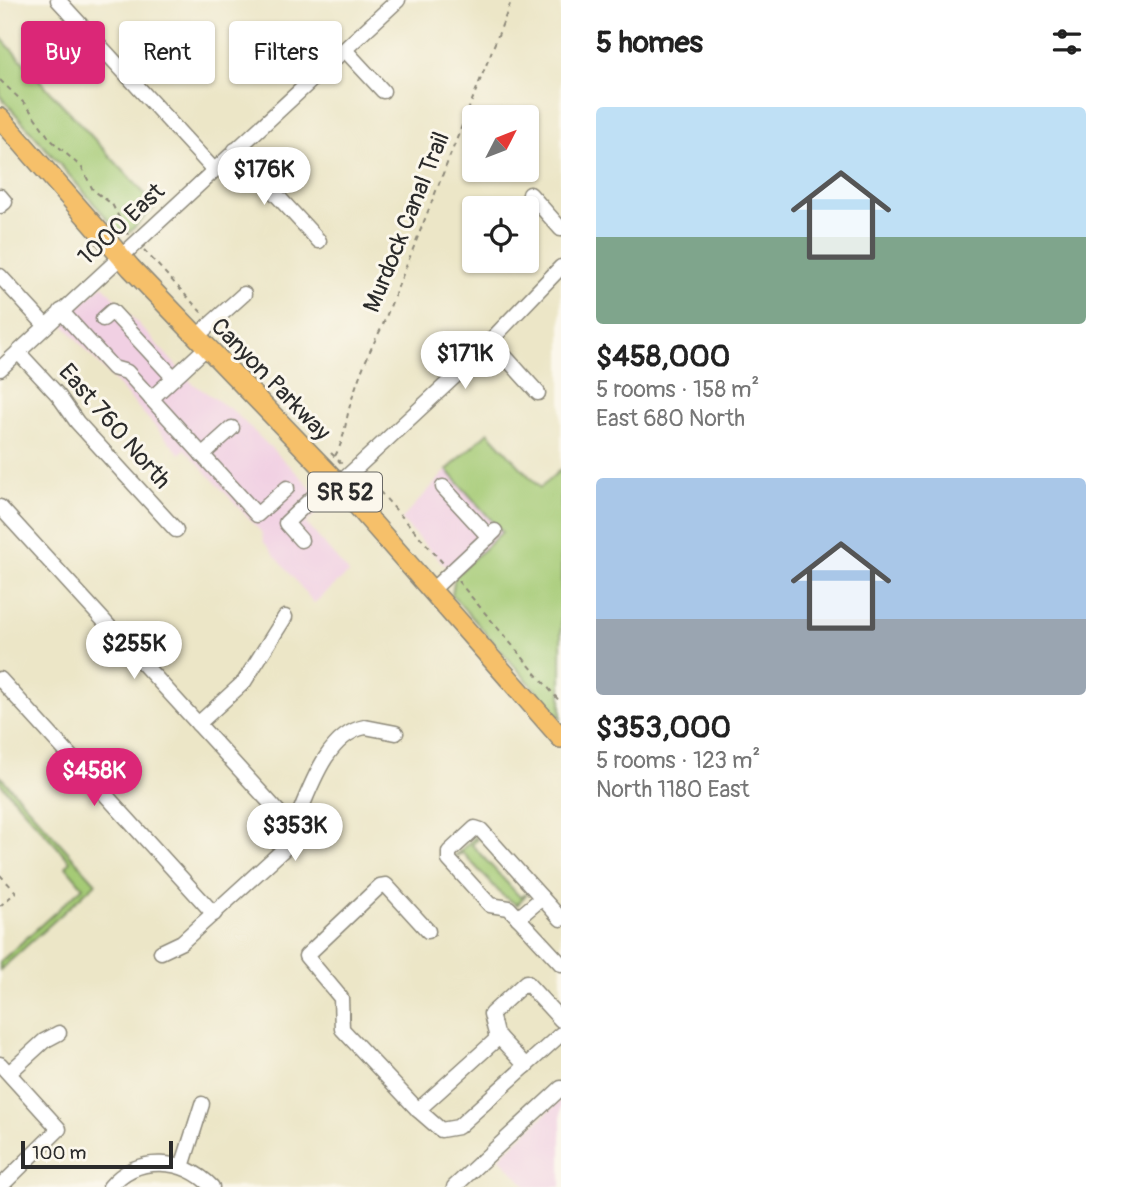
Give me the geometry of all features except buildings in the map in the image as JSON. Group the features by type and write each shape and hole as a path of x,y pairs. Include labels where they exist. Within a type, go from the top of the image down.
{"highway":[{"name":"Canyon Parkway","path":"1,123 201,342 338,476 432,590 561,738"}],"street":[{"path":"58,0 214,170"},
{"name":"1000 East","path":"0,369 398,0"},
{"path":"345,50 383,91"},
{"path":"235,150 319,241"},
{"path":"530,194 561,229"},
{"path":"0,196 5,202 0,206"},
{"path":"300,540 286,523 491,341 561,267"},
{"path":"0,276 46,326"},
{"path":"151,399 174,378 201,342 211,323 244,294"},
{"path":"61,311 94,328 113,368 127,372 257,515 287,488"},
{"path":"94,328 112,311 174,378"},
{"path":"491,341 538,393"},
{"name":"East 760 North","path":"18,352 58,395 77,422 176,530"},
{"path":"202,455 232,428"},
{"path":"432,590 492,534 443,487"},
{"path":"0,507 295,830"},
{"path":"198,724 244,682 285,617"},
{"path":"0,680 214,914"},
{"path":"161,952 182,942 275,860 295,830 317,771 341,741 365,727 396,733"},
{"path":"561,919 481,830 475,828 449,852 449,860 490,905 509,908 561,964"},
{"path":"428,931 386,885 380,886 306,956 341,998 342,1029 418,1110 441,1130 458,1127 561,1034"},
{"path":"518,918 541,898"},
{"path":"526,1066 499,1037 491,1014 526,982 561,1020"},
{"path":"0,1187 59,1129 4,1068 59,1033"},
{"path":"418,1110 499,1037"},
{"path":"454,1187 561,1088"},
{"path":"181,1167 202,1104"},
{"path":"110,1187 125,1173 147,1165 165,1163 201,1176 212,1187"}],"path":[{"name":"Murdock Canal Trail","path":"334,456 341,445 349,408 368,353 382,327 512,0"},
{"path":"0,80 27,106 50,139 82,168 93,190 112,204 128,235"},
{"path":"141,250 211,323 242,360"},
{"path":"325,447 334,456 338,476"},
{"path":"362,480 381,493 561,703"},
{"path":"0,875 16,892 0,906"}],"shaded area":[{"path":"103,285 192,383 232,410 304,480 324,506 306,523 349,573 314,603 263,541 262,533 185,449 180,454 61,322"},
{"path":"447,470 502,532 455,576 401,520"},
{"path":"561,1100 561,1187 527,1187 499,1157"}],"green space":[{"path":"0,37 21,60 21,84 43,84 156,206 130,232 117,230 0,96"},
{"path":"488,432 540,488 561,469 561,719 452,595 455,576 502,532 447,470"},
{"path":"0,776 96,883 0,970 0,962 83,887 66,867 70,861 0,783"},
{"path":"475,837 477,839 472,845 520,897 527,893 517,905 502,895 463,853 455,856"}]}
